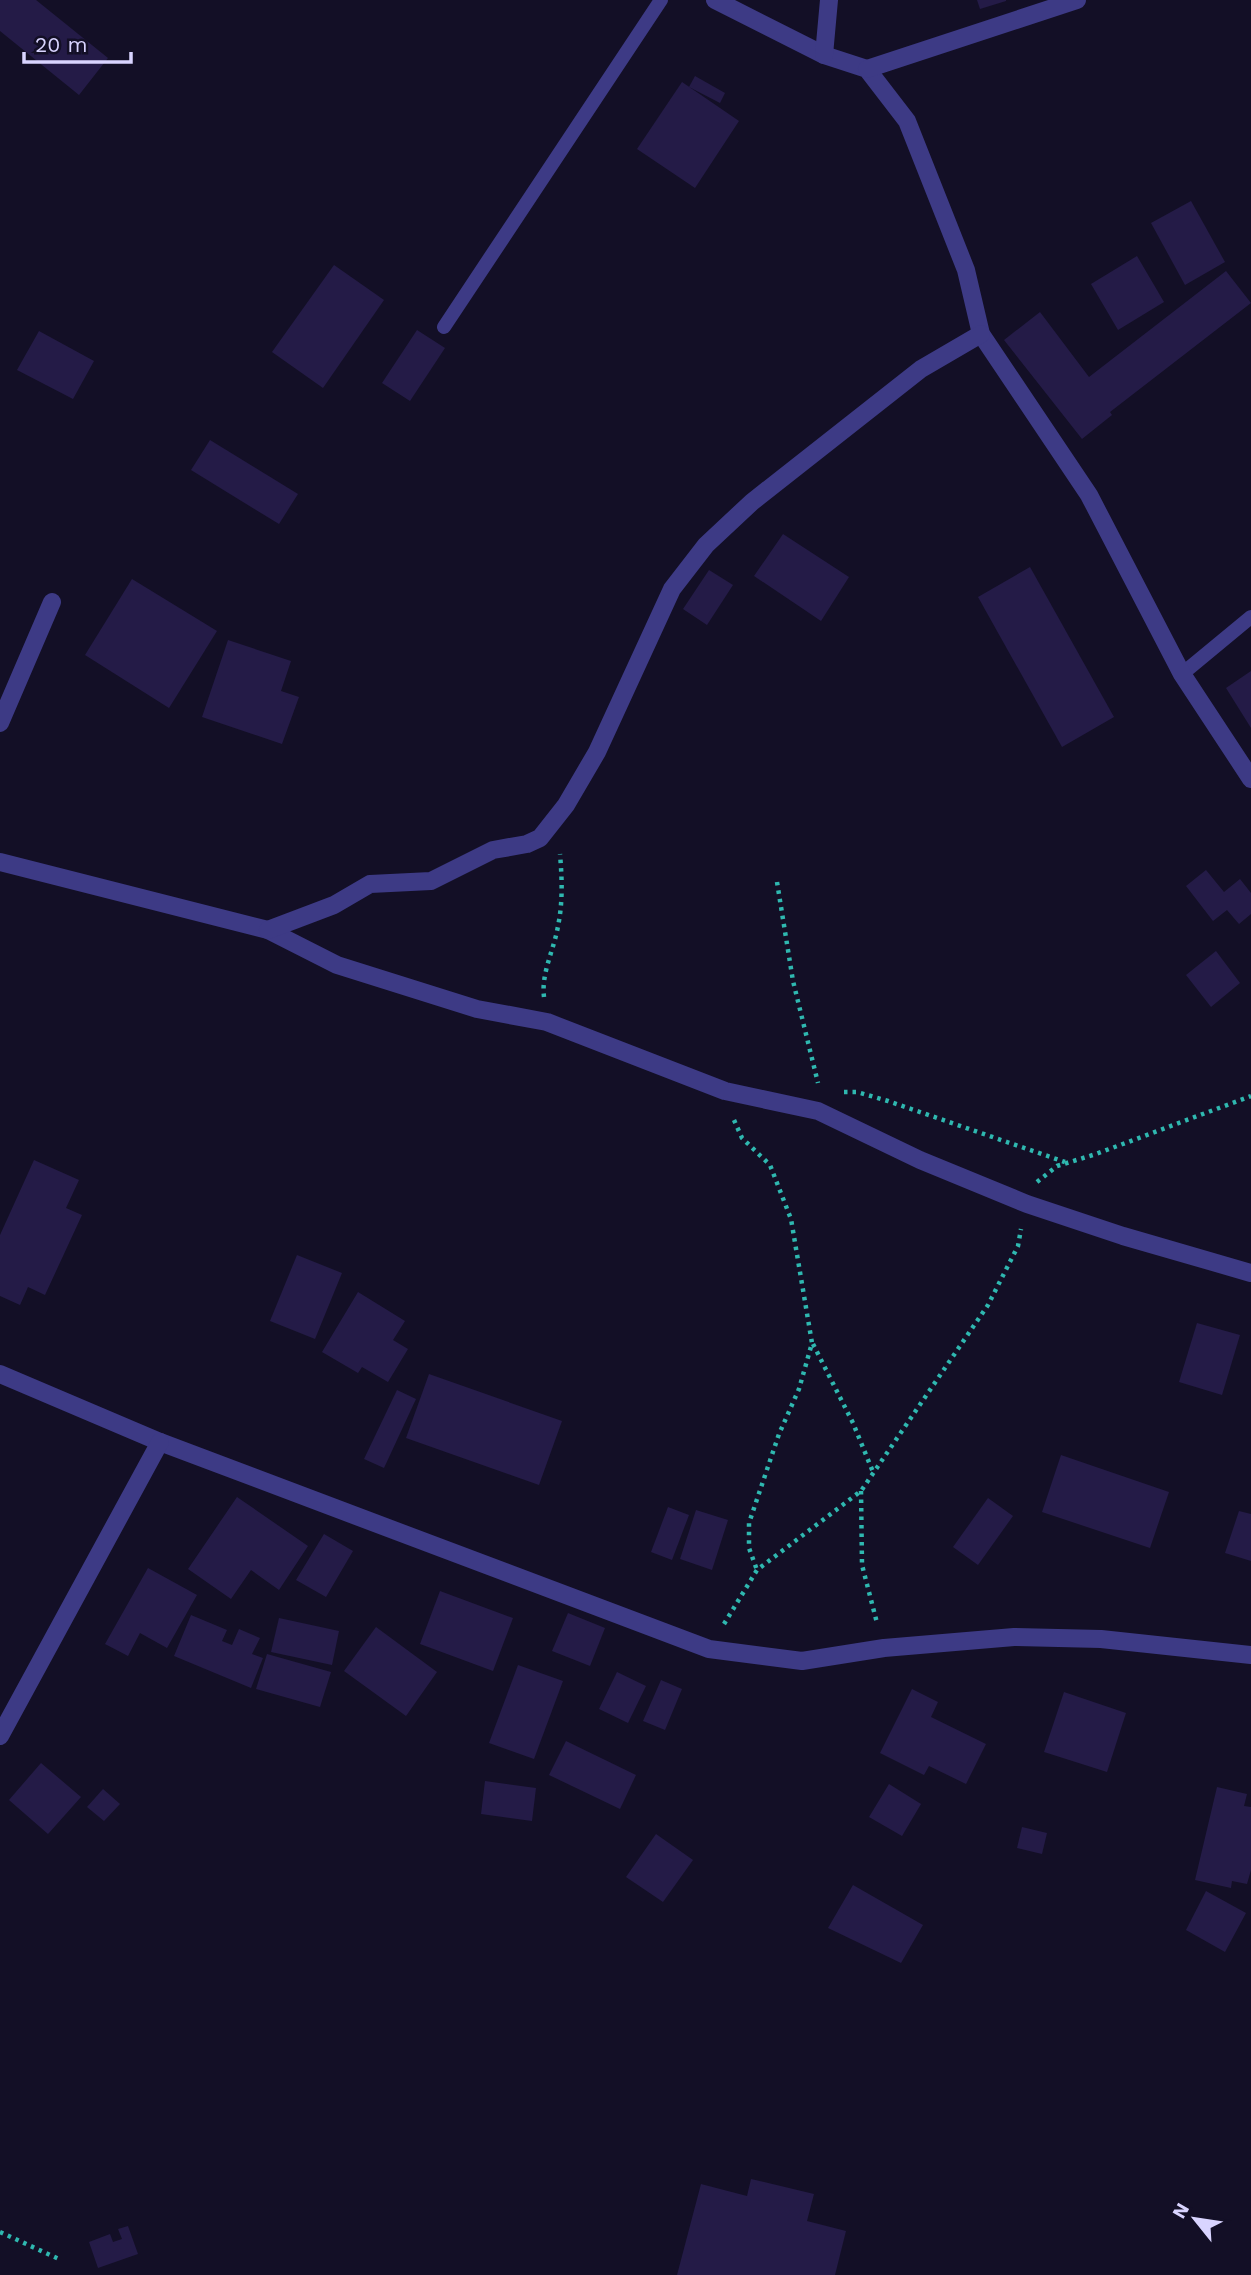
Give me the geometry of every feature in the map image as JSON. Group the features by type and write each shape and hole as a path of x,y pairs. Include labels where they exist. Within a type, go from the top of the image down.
{"street":[{"path":"715,0 824,55 866,69 907,121 966,270 981,334 1089,495 1182,674 1251,779"},
{"path":"824,55 829,0"},
{"path":"866,69 1077,0"},
{"path":"268,930 334,905 370,884 431,881 493,850 527,844 540,838 556,819 597,752 672,589 706,545 752,502 921,369 981,334"},
{"path":"0,723 51,602"},
{"path":"0,862 268,930 337,965 477,1009 547,1022 725,1091 822,1107 919,1160 1027,1204 1123,1236 1251,1273"},
{"path":"0,1374 160,1442 709,1649 802,1661 884,1648 1014,1637 1101,1639 1251,1655"},
{"path":"0,1736 160,1442"}],"lane":[{"path":"444,327 662,0"},
{"path":"1182,674 1251,617"}],"path":[{"path":"547,1022 544,983 558,926 562,883 556,819"},
{"path":"777,881 793,981 822,1107"},
{"path":"725,1091 737,1129 770,1165 791,1219 812,1343 853,1423 874,1473"},
{"path":"822,1107 834,1095 857,1092 1068,1163"},
{"path":"709,1649 757,1570 861,1491 874,1473 988,1305 1018,1246 1027,1204 1039,1178 1068,1163 1251,1096"},
{"path":"757,1570 749,1548 749,1522 779,1434 799,1389 812,1343"},
{"path":"861,1491 862,1565 884,1648"},
{"path":"0,2232 59,2259"}],"building":[{"path":"0,0 36,0 108,58 79,95 0,31"},
{"path":"977,0 1006,0 1006,1 980,9"},
{"path":"695,76 725,93 720,103 689,87"},
{"path":"682,82 739,121 695,188 637,149"},
{"path":"1191,201 1225,262 1185,285 1151,223"},
{"path":"1137,256 1164,302 1118,330 1091,284"},
{"path":"334,265 384,300 323,388 272,352"},
{"path":"1226,271 1251,303 1110,412 1112,415 1082,439 1004,340 1040,312 1089,377"},
{"path":"417,330 445,348 410,401 382,383"},
{"path":"39,331 94,361 73,399 17,370"},
{"path":"210,440 298,494 279,524 191,470"},
{"path":"783,534 849,577 821,621 754,576"},
{"path":"1030,567 1114,717 1062,747 978,597"},
{"path":"709,570 733,585 707,625 683,609"},
{"path":"132,579 217,631 169,708 85,655"},
{"path":"228,640 291,661 281,691 299,697 282,744 202,717"},
{"path":"1251,671 1251,728 1226,688"},
{"path":"1206,870 1224,892 1240,879 1251,893 1251,914 1239,924 1227,910 1213,921 1186,886"},
{"path":"1216,951 1240,983 1211,1007 1186,975"},
{"path":"34,1160 79,1180 66,1208 82,1215 45,1295 28,1287 20,1305 0,1296 0,1235"},
{"path":"297,1255 342,1273 315,1339 270,1321"},
{"path":"358,1292 405,1321 393,1340 408,1349 388,1382 362,1367 358,1373 322,1352"},
{"path":"1197,1323 1240,1335 1222,1395 1179,1382"},
{"path":"429,1374 562,1421 539,1485 406,1438"},
{"path":"397,1390 416,1399 384,1468 364,1459"},
{"path":"1061,1455 1169,1492 1150,1548 1042,1512"},
{"path":"237,1497 308,1546 279,1590 251,1570 231,1599 188,1569"},
{"path":"988,1498 1013,1516 978,1565 953,1547"},
{"path":"668,1507 689,1515 672,1560 651,1552"},
{"path":"696,1510 728,1520 712,1570 680,1559"},
{"path":"1239,1511 1251,1514 1251,1561 1225,1553"},
{"path":"324,1534 353,1551 326,1597 296,1580"},
{"path":"148,1568 197,1595 167,1648 140,1633 128,1656 105,1644"},
{"path":"440,1591 513,1618 493,1671 420,1644"},
{"path":"568,1613 605,1628 590,1666 552,1651"},
{"path":"191,1615 227,1630 222,1641 232,1645 239,1629 260,1638 252,1654 263,1658 251,1688 174,1656"},
{"path":"279,1618 339,1631 332,1665 271,1652"},
{"path":"376,1627 437,1672 406,1716 344,1671"},
{"path":"267,1654 331,1672 320,1707 256,1689"},
{"path":"518,1665 563,1681 534,1759 489,1743"},
{"path":"617,1672 646,1686 628,1723 599,1709"},
{"path":"661,1680 682,1689 665,1730 643,1721"},
{"path":"912,1689 938,1702 931,1717 986,1744 966,1784 929,1766 924,1775 880,1753"},
{"path":"1064,1692 1126,1713 1107,1772 1044,1752"},
{"path":"566,1741 636,1775 620,1809 549,1775"},
{"path":"41,1763 81,1797 48,1834 9,1800"},
{"path":"485,1781 536,1788 532,1821 481,1814"},
{"path":"889,1784 921,1804 902,1836 869,1817"},
{"path":"1217,1787 1247,1794 1244,1806 1251,1807 1251,1870 1247,1884 1232,1881 1231,1888 1195,1880"},
{"path":"103,1789 120,1804 104,1821 87,1807"},
{"path":"1022,1827 1047,1833 1042,1854 1017,1848"},
{"path":"656,1834 693,1860 663,1902 626,1877"},
{"path":"853,1885 923,1925 901,1963 828,1928"},
{"path":"1206,1891 1246,1913 1225,1952 1186,1930"},
{"path":"751,2179 814,2194 807,2221 846,2231 835,2275 677,2275 701,2184 747,2196"},
{"path":"128,2226 138,2254 98,2268 89,2242 110,2234 113,2242 122,2239 118,2229"}]}
